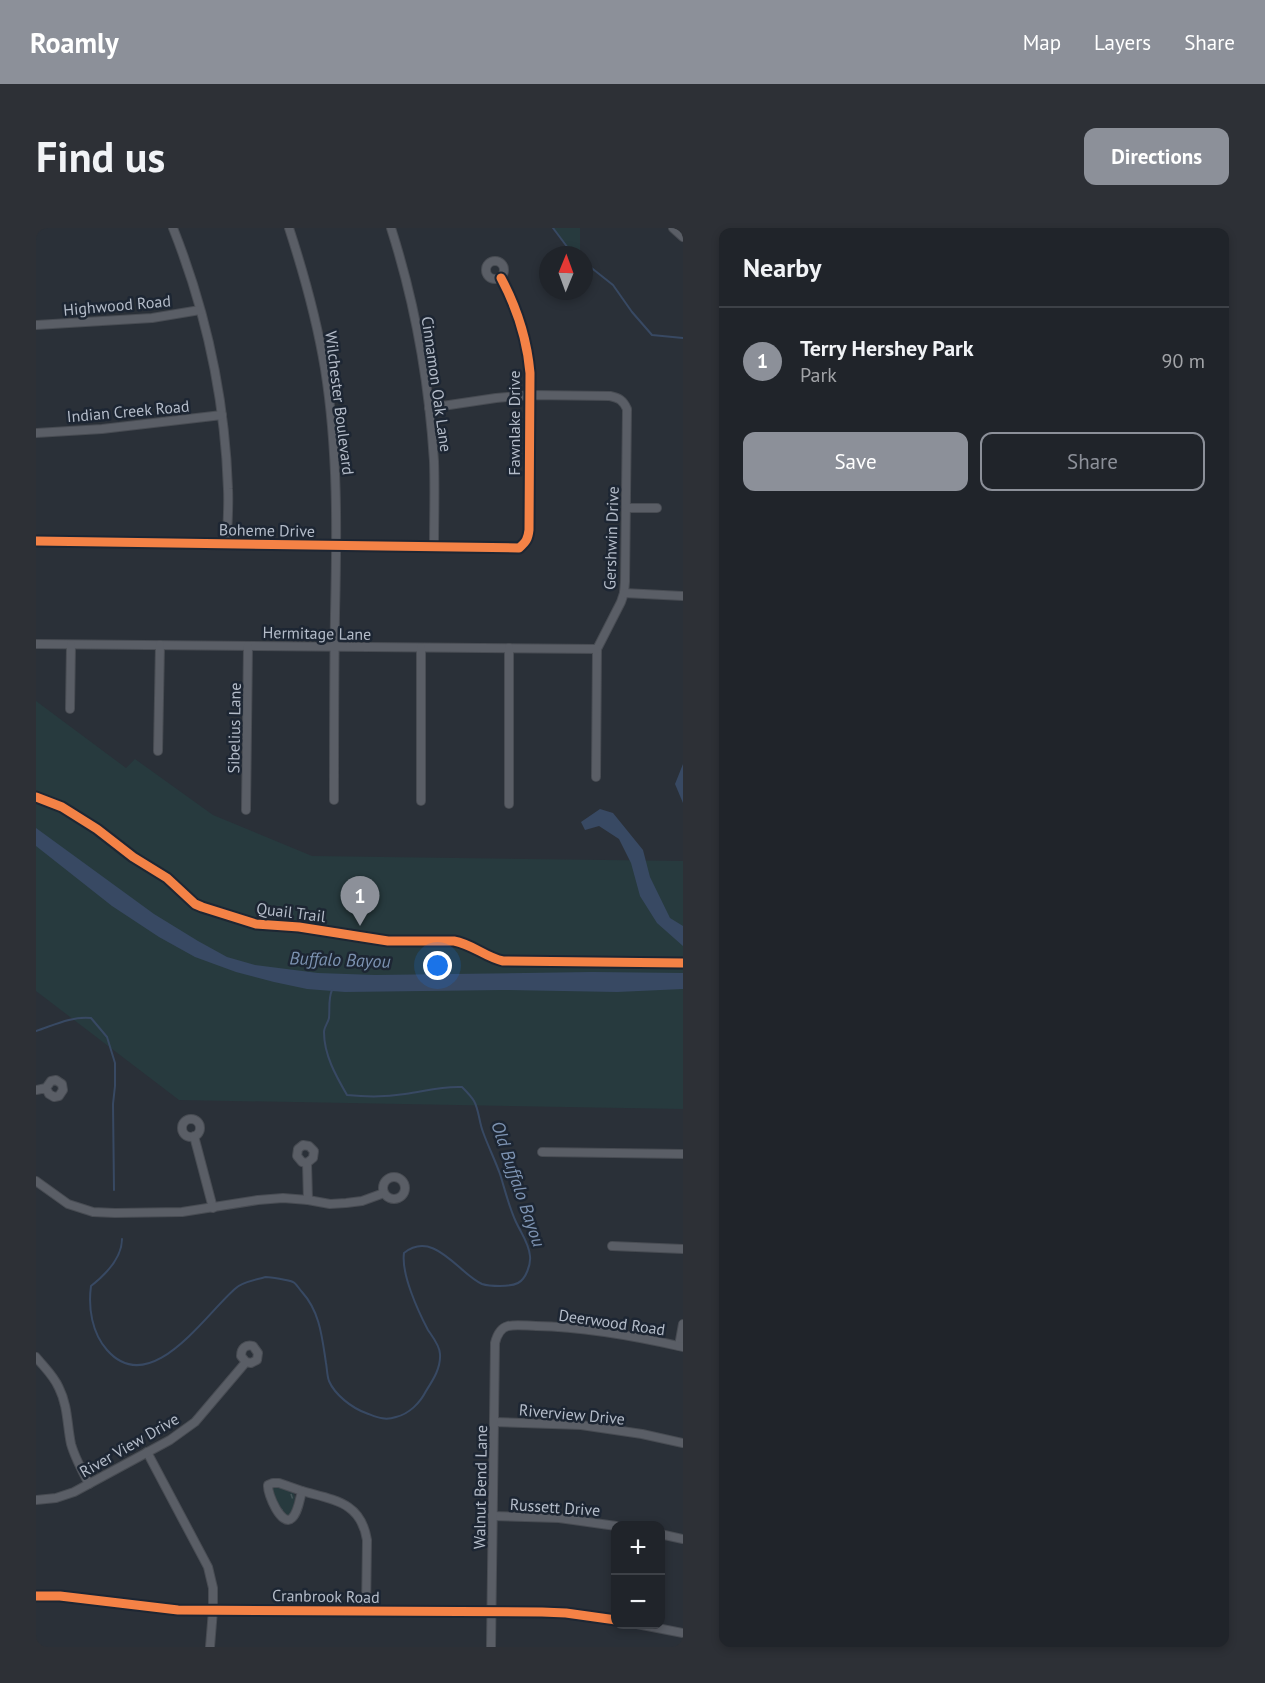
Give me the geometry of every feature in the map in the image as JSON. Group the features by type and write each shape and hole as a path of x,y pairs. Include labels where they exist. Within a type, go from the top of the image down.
{"street":[{"path":"173,228 194,286 216,376 222,415 228,492 227,544"},
{"name":"Wilchester Boulevard","path":"289,228 315,315 325,369 334,449 336,487 334,801"},
{"name":"Cinnamon Oak Lane","path":"391,228 408,285 417,327 429,408 434,463 434,548"},
{"path":"673,228 683,237"},
{"name":"Fawnlake Drive","path":"498,549 519,548 528,538 531,395 528,351 521,324 501,278"},
{"name":"Highwood Road","path":"36,325 152,318 200,310"},
{"path":"429,408 531,395"},
{"name":"Gershwin Drive","path":"531,395 618,397 624,402 627,414 624,592 597,649 596,777"},
{"name":"Indian Creek Road","path":"36,433 130,427 222,415"},
{"path":"626,508 657,508"},
{"name":"Boheme Drive","path":"36,541 498,549"},
{"path":"624,592 683,596"},
{"name":"Hermitage Lane","path":"36,644 597,649"},
{"path":"70,709 71,645"},
{"path":"158,751 160,645"},
{"name":"Sibelius Lane","path":"246,810 248,646"},
{"path":"421,648 421,801"},
{"path":"508,804 509,648"},
{"path":"36,1090 46,1088"},
{"path":"194,1136 213,1208"},
{"path":"542,1152 683,1154"},
{"path":"307,1163 308,1200"},
{"path":"36,1180 68,1204 93,1212 115,1214 182,1212 283,1198 330,1204 346,1203 362,1201 384,1193"},
{"path":"612,1246 683,1249"},
{"path":"681,1346 683,1324"},
{"name":"Deerwood Road","path":"501,1329 508,1326 583,1328 681,1346"},
{"name":"Walnut Bend Lane","path":"492,1647 495,1343 501,1329"},
{"path":"36,1357 59,1387 69,1421 71,1443 88,1484"},
{"name":"River View Drive","path":"36,1500 56,1498 74,1492 171,1440 195,1422 246,1362"},
{"name":"Riverview Drive","path":"494,1422 581,1425 683,1443"},
{"path":"147,1452 208,1567 213,1588 210,1647"},
{"path":"302,1491 294,1517 290,1520 281,1518 267,1491 268,1485 279,1483 343,1503 361,1519 367,1540 366,1612"},
{"name":"Russett Drive","path":"492,1516 559,1518 611,1525"},
{"path":"665,1535 683,1539"},
{"name":"Cranbrook Road","path":"36,1596 60,1596 178,1610 566,1613 611,1619"},
{"path":"660,1629 683,1634"}],"green space":[{"path":"553,228 580,228 580,246 566,246"},
{"path":"36,701 126,768 135,759 213,815 312,856 683,861 683,1109 179,1100 36,991"},
{"path":"276,1486 293,1492 295,1500 291,1515 283,1514 272,1491"}],"water":[{"path":"683,764 683,803 675,784"},
{"path":"600,809 613,813 643,850 650,877 670,918 683,926 683,946 657,923 640,896 631,863 619,839 599,826 585,830 581,822"},
{"path":"36,828 154,914 227,957 255,965 318,973 375,975 683,973 683,989 617,992 503,990 345,992 307,989 274,982 236,972 195,957 159,937 112,906 36,846"}],"waterway":[{"path":"553,228 566,246"},
{"path":"593,269 613,285 652,335 683,338"},
{"name":"Old Buffalo Bayou","path":"122,1239 116,1259 91,1286 90,1303 92,1320 98,1336 107,1350 124,1363 142,1365 159,1359 177,1347 242,1284 266,1277 288,1280 296,1285 313,1308 321,1334 329,1381 344,1400 361,1411 384,1419 401,1416 417,1404 434,1378 440,1354 436,1341 428,1330 411,1292 405,1271 404,1253 415,1247 426,1246 446,1256 473,1279 482,1284 497,1286 518,1283 527,1271 530,1256 483,1132 477,1108 473,1099 462,1087 391,1096 347,1095 331,1065 326,1049 324,1030 329,1018 332,990"},
{"name":"Old Buffalo Bayou","path":"36,1031 70,1020 91,1018 107,1037 115,1063 114,1190"}],"cycle path":[{"path":"36,541 519,548 526,540 529,530 530,373 520,324 501,278"},
{"name":"Quail Trail","path":"36,797 62,807 97,829 133,857 167,878 195,904 256,924 299,927 388,941 454,941 503,961 683,963"},
{"path":"36,1596 60,1596 178,1610 542,1612 611,1619"}],"place":[{"name":"Terry Hershey Park","path":"360,926"}],"water label":[{"name":"Buffalo Bayou","path":"340,960"}]}
